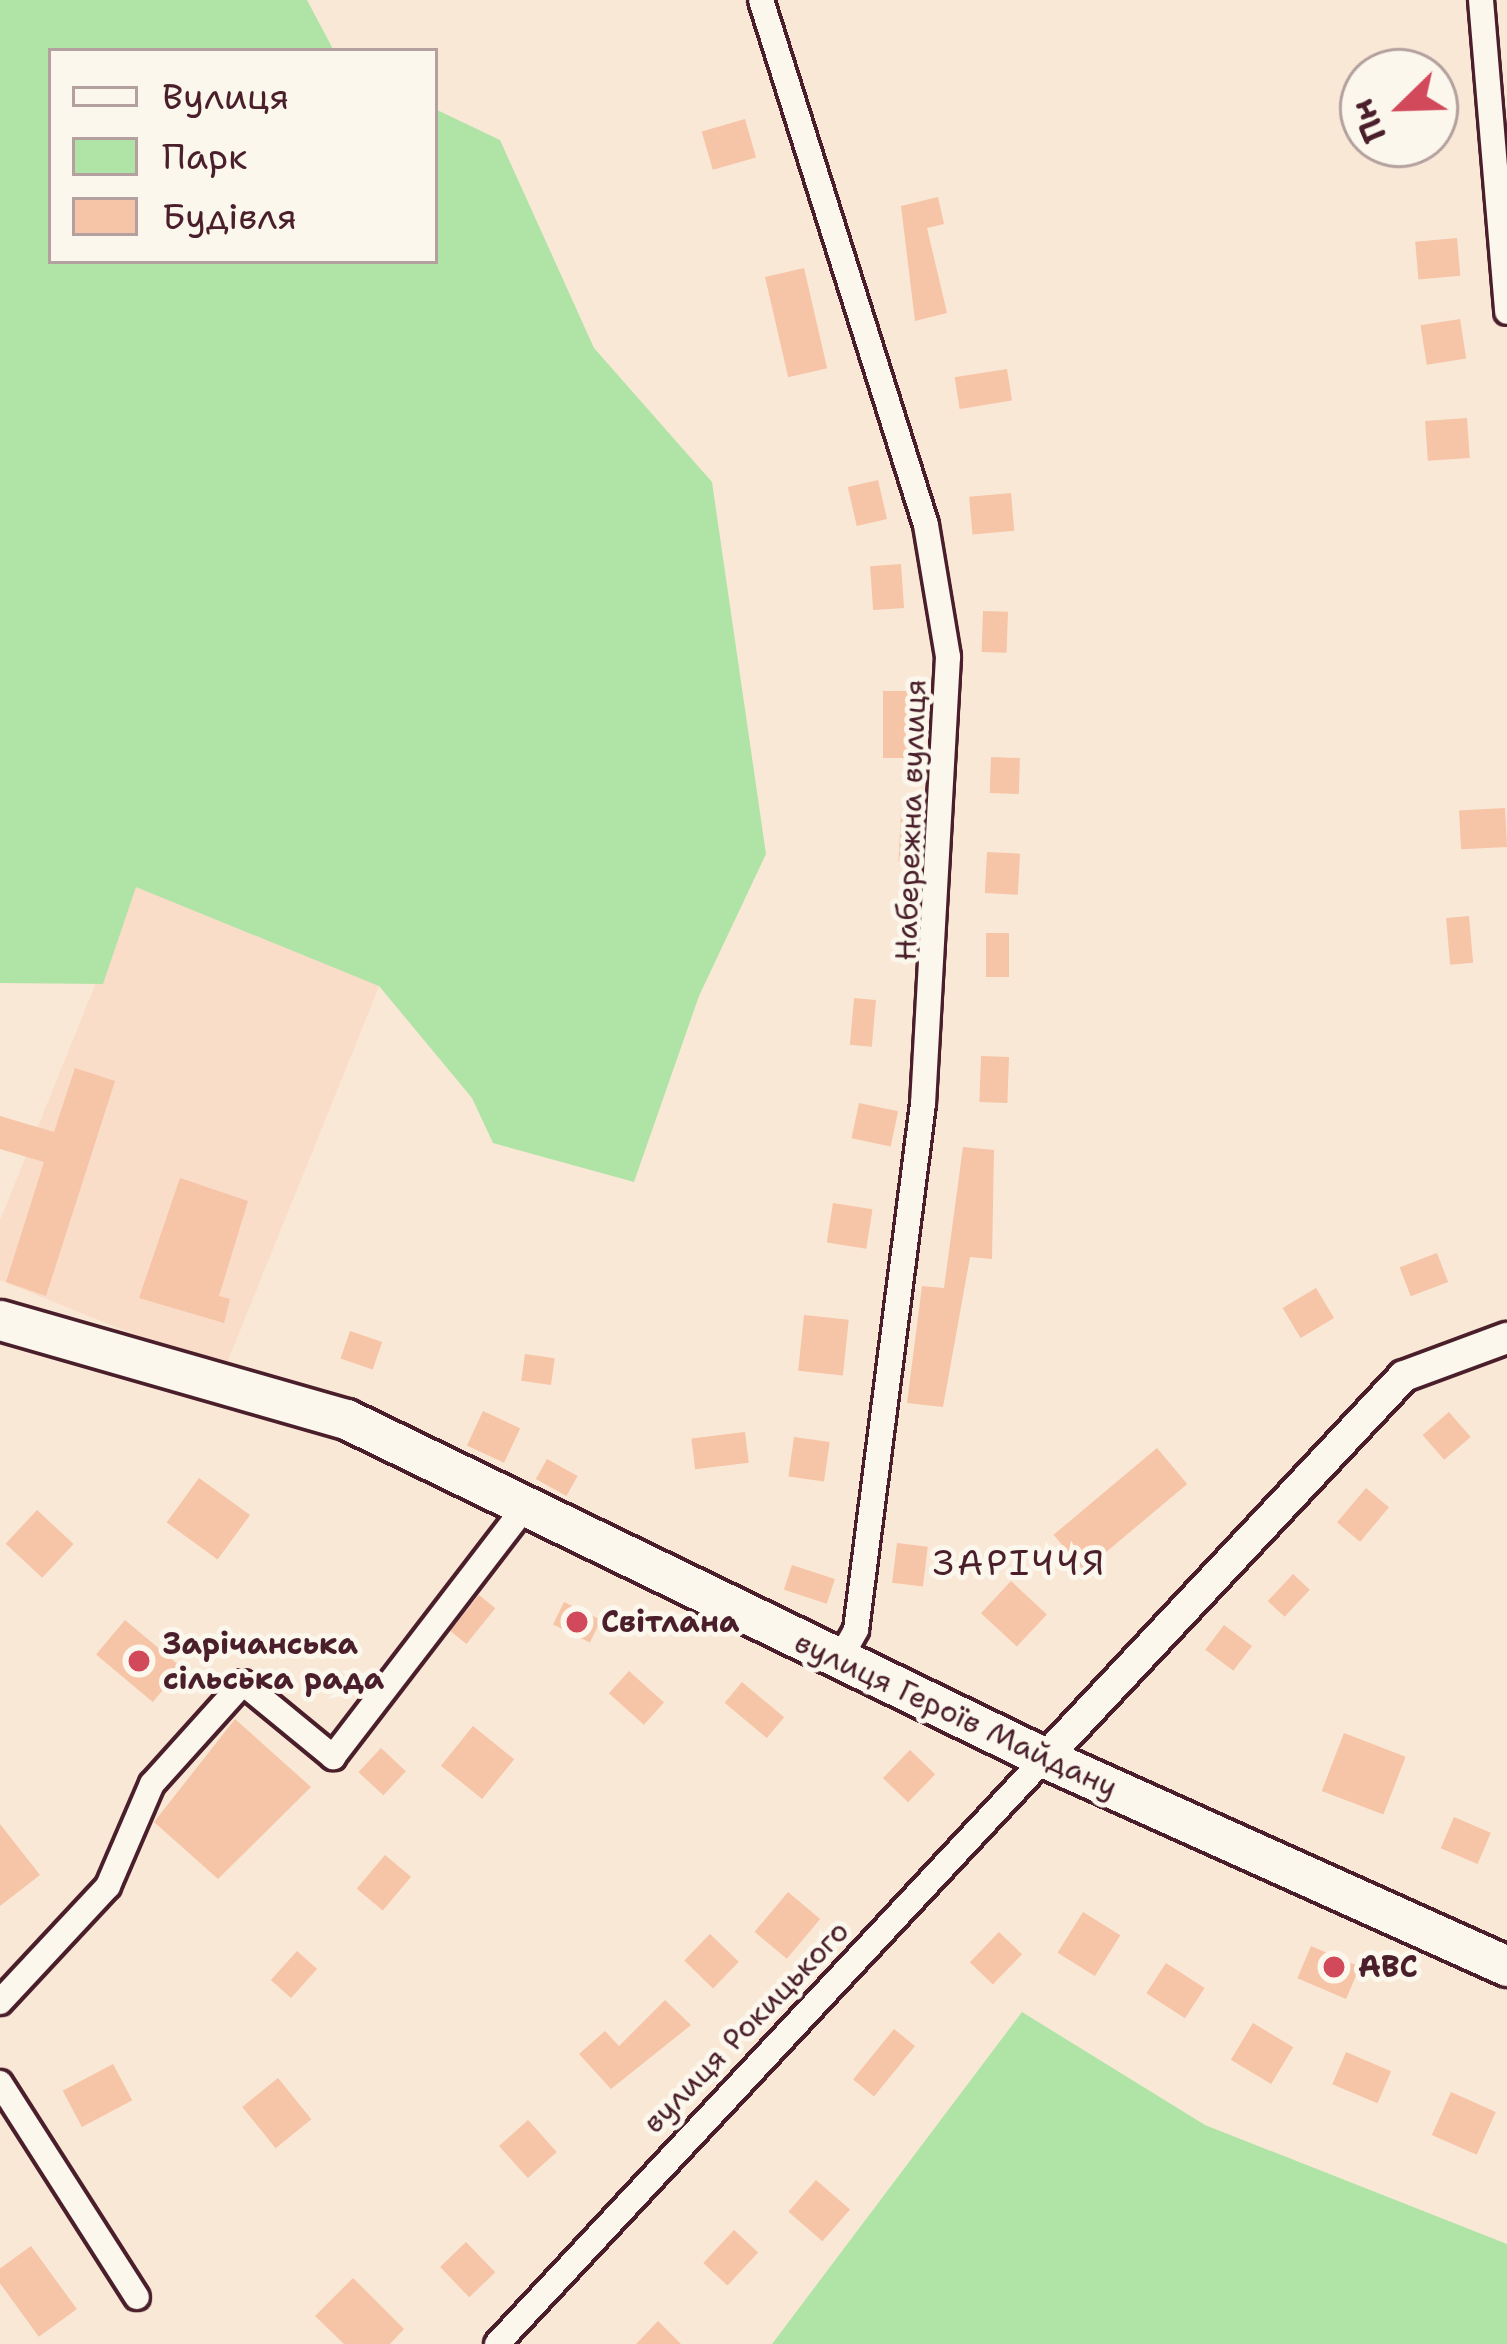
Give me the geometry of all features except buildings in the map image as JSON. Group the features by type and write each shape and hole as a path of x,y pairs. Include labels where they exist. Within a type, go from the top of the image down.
{"main road":[{"name":"вулиця Героїв Майдану","path":"0,1320 346,1419 839,1661 1507,1966"}],"street":[{"name":"Набережна вулиця","path":"761,0 926,525 948,657 923,1104 856,1630 839,1661"},
{"path":"1481,0 1507,312"},
{"path":"1045,1758 1404,1376 1507,1338"},
{"path":"0,2002 108,1886 152,1784 243,1683 333,1757 525,1507"},
{"name":"вулиця Рокицького","path":"497,2344 1045,1758"},
{"path":"0,2083 137,2297"}],"shaded area":[{"path":"135,886 380,985 224,1371 0,1280 0,1220"}],"green space":[{"path":"0,0 307,0 332,48 48,48 48,264 438,264 438,110 500,140 594,348 712,482 766,854 699,996 634,1182 493,1143 472,1098 379,986 136,887 103,984 0,983"},
{"path":"1022,2012 1205,2125 1507,2244 1507,2344 772,2344"}],"place":[{"name":"Світлана","path":"577,1622"},
{"name":"Зарічанська сільська рада","path":"139,1661"},
{"name":"ABC","path":"1334,1967"}],"district":[{"name":"ЗАРІЧЧЯ","path":"1020,1563"}]}
